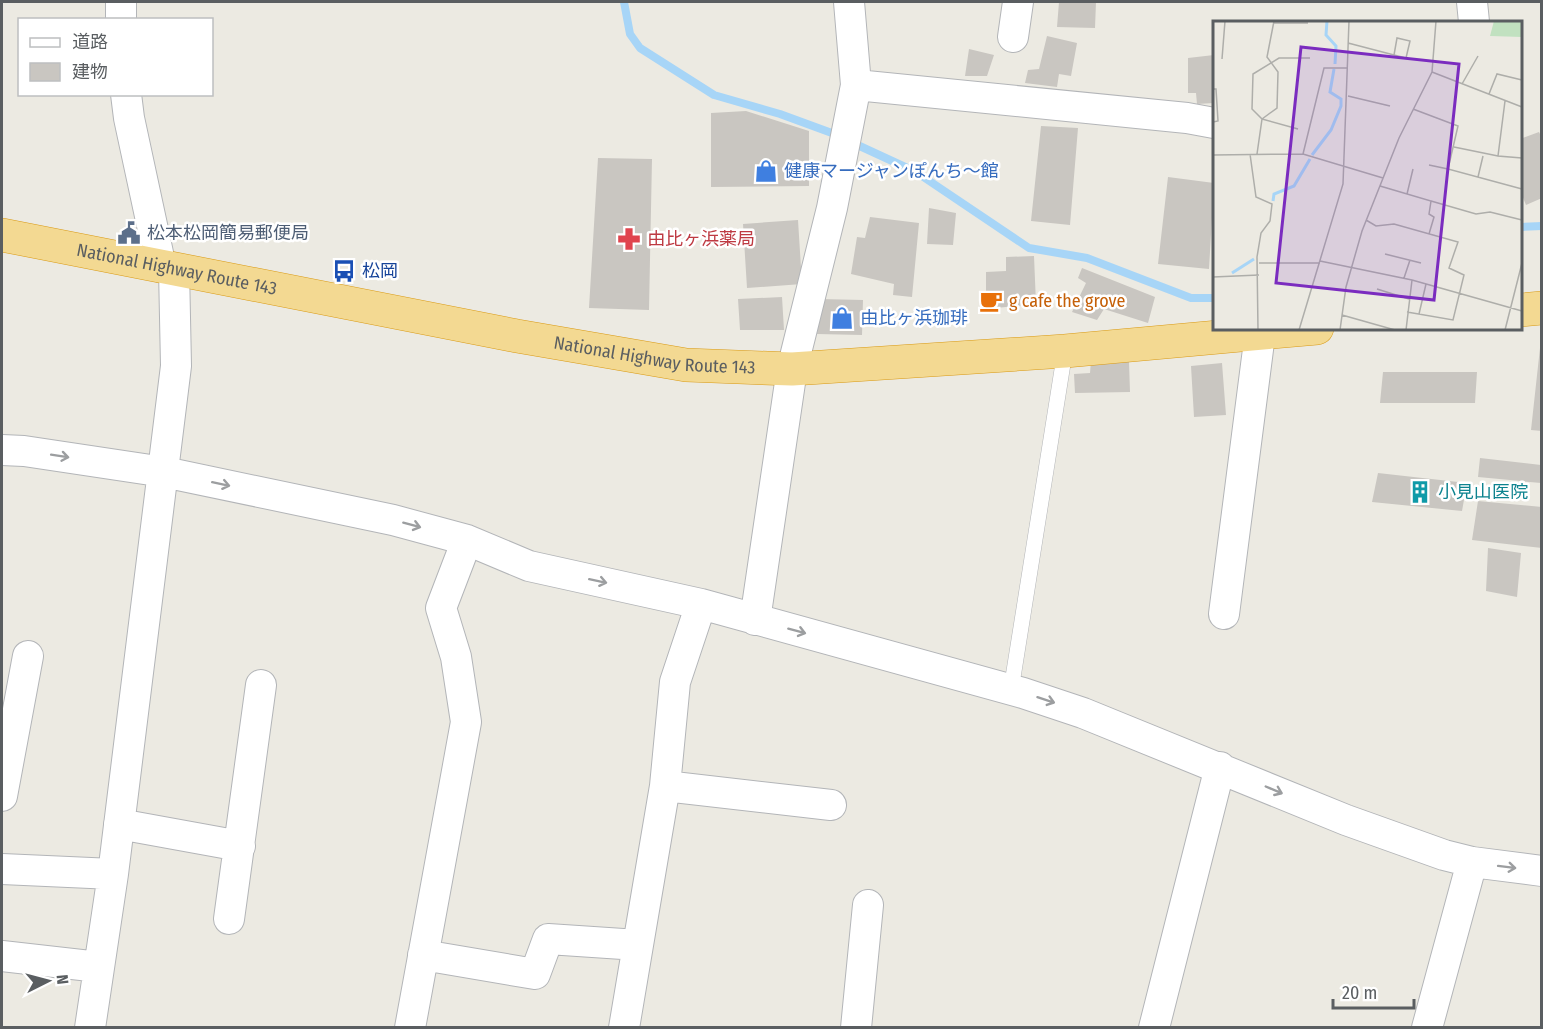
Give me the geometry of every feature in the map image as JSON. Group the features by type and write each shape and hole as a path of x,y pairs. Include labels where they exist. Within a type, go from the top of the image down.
{"highway":[{"name":"National Highway Route 143","path":"2,235 517,336 686,365 792,369 1065,351 1298,330"},
{"path":"1522,310 1542,308"}],"street":[{"path":"120,2 121,18"},
{"path":"755,620 792,369 832,208 856,85 849,2"},
{"path":"1013,37 1018,2"},
{"path":"1472,2 1474,21"},
{"path":"856,85 1187,118 1213,123"},
{"path":"90,1028 113,874 176,366 168,268 129,118 126,96"},
{"path":"1224,614 1260,334"},
{"path":"2,450 24,451 164,472 393,520 467,540 529,566 700,604 1011,690 1083,713 1346,820 1444,855 1472,862 1542,872"},
{"path":"410,1028 466,722 456,657 441,608 467,540"},
{"path":"624,1028 664,786 675,682 700,604"},
{"path":"2,796 28,656"},
{"path":"229,919 261,685"},
{"path":"1154,1028 1220,767"},
{"path":"664,786 831,805"},
{"path":"119,824 240,846"},
{"path":"1427,1028 1472,862"},
{"path":"2,869 113,874"},
{"path":"856,1028 868,905"},
{"path":"423,955 535,974 548,939 638,945"},
{"path":"2,956 99,967"}],"lane":[{"path":"1011,690 1065,351"}],"building":[{"path":"1059,2 1096,2 1095,28 1057,27"},
{"path":"1047,36 1077,43 1071,76 1059,74 1057,87 1025,83 1028,70 1039,69"},
{"path":"969,49 994,55 987,76 965,76"},
{"path":"1213,55 1213,103 1197,104 1196,93 1188,93 1188,58"},
{"path":"746,111 809,131 809,186 711,187 711,113"},
{"path":"1041,126 1078,128 1070,225 1031,221"},
{"path":"1539,132 1542,138 1542,198 1526,205 1522,195 1522,138"},
{"path":"598,158 652,159 649,310 589,308"},
{"path":"1168,177 1213,183 1209,269 1158,264"},
{"path":"929,208 956,213 953,245 927,244"},
{"path":"870,217 919,223 912,297 893,295 894,284 851,274 857,237 865,238"},
{"path":"798,220 802,284 747,288 743,224"},
{"path":"1034,256 1036,304 986,309 986,272 1006,271 1006,257"},
{"path":"1082,268 1155,297 1148,323 1104,309 1097,320 1072,312 1086,283 1078,278"},
{"path":"782,297 784,330 740,330 738,299"},
{"path":"820,299 863,300 862,335 817,334"},
{"path":"1540,348 1542,348 1542,431 1531,430"},
{"path":"1091,361 1129,362 1130,392 1075,393 1074,374 1090,373"},
{"path":"1222,363 1226,415 1194,417 1191,366"},
{"path":"1383,372 1477,372 1475,403 1380,403"},
{"path":"1480,458 1541,465 1541,483 1478,477"},
{"name":"小見山医院","path":"1378,473 1467,483 1462,511 1372,502"},
{"path":"1478,501 1542,507 1542,548 1472,540"},
{"path":"1488,548 1521,553 1517,597 1486,591"}],"waterway":[{"path":"624,2 630,34 640,48 714,95 780,114 840,136"},
{"path":"851,142 916,172 1029,248 1087,258 1191,298 1213,298"},
{"path":"1522,227 1542,226"}],"place":[{"name":"健康マージャンぽんち～館","path":"766,171"},
{"name":"松本松岡簡易郵便局","path":"129,233"},
{"name":"由比ヶ浜薬局","path":"629,239"},
{"name":"松岡","path":"344,271"},
{"name":"g cafe the grove","path":"991,301"},
{"name":"由比ヶ浜珈琲","path":"842,318"},
{"name":"小見山医院","path":"1420,492"}]}
